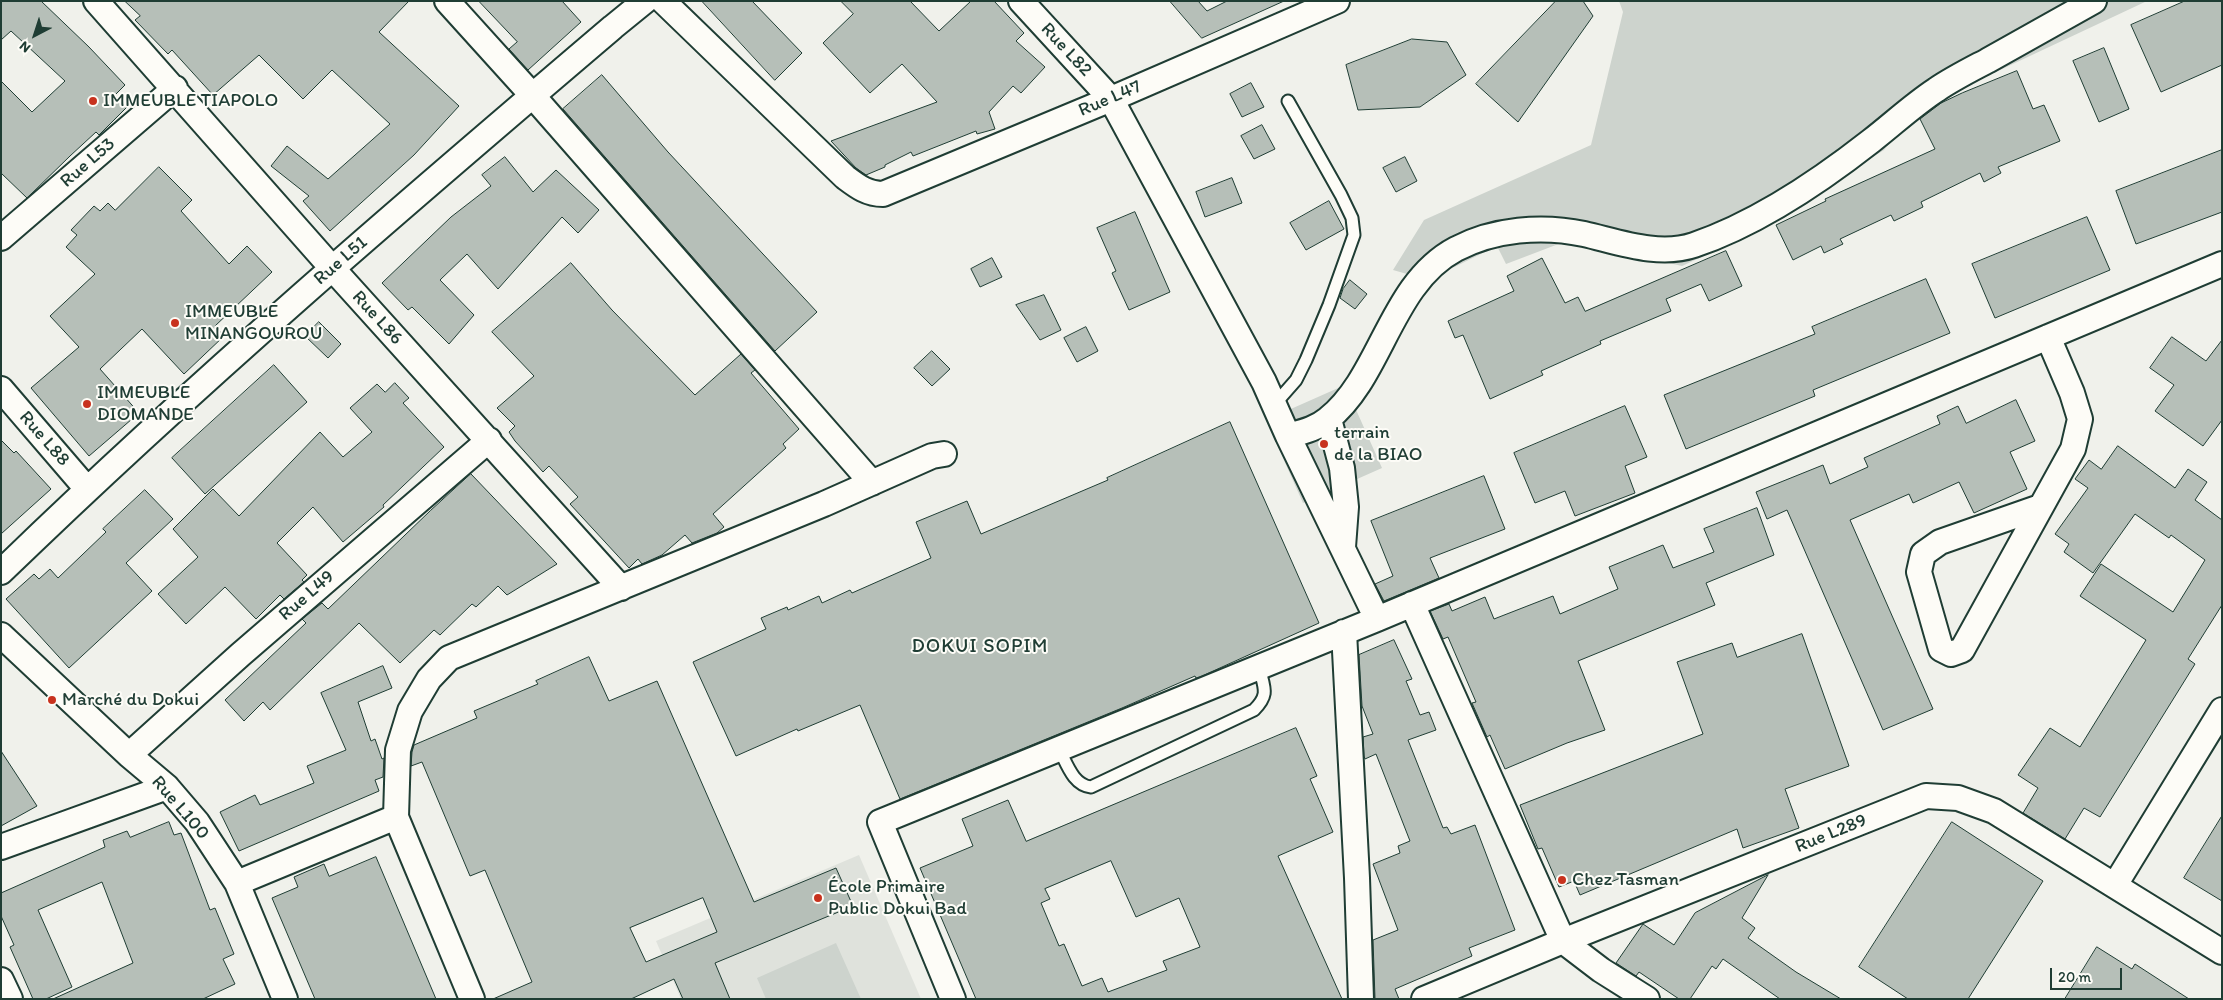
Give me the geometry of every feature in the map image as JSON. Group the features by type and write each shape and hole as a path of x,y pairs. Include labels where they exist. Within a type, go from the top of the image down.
{"street":[{"name":"Rue L86","path":"96,1 175,88 332,268 621,588"},
{"path":"447,1 532,95 872,483"},
{"name":"Rue L51","path":"1,572 87,489 332,268 532,95 646,1"},
{"name":"Rue L47","path":"663,1 844,177 861,189 873,194 882,194 1111,99 1335,2"},
{"name":"Rue L82","path":"1021,1 1111,99 1264,382 1288,436 1377,619"},
{"path":"1288,436 1313,429 1329,418 1352,394 1411,291 1428,272 1452,251 1477,239 1518,231 1551,230 1647,248 1675,250 1694,245 1732,229 1803,189 1864,147 1936,89 2094,1"},
{"name":"Rue L53","path":"1,238 175,88"},
{"path":"953,999 880,822 1377,619 2222,264"},
{"path":"2040,507 1940,542 1923,554 1919,572 1941,649 1952,654 1962,650 2074,449 2080,419 2072,393 2048,337"},
{"name":"Rue L88","path":"1,389 87,489"},
{"path":"1329,418 1342,468 1346,507 1342,547"},
{"name":"Rue L49","path":"129,756 240,655 489,440"},
{"path":"472,999 396,817 398,750 410,711 429,679 449,658 621,588 932,456 944,454"},
{"path":"1412,604 1564,941 1601,970 1647,999"},
{"path":"1344,632 1361,999"},
{"name":"Rue L100","path":"1,635 129,756 167,787 197,822 237,883 285,999"},
{"path":"2115,885 2222,710"},
{"path":"1,847 167,787"},
{"name":"Rue L289","path":"1424,999 1926,796 1958,798 1994,812 2222,952"},
{"path":"237,883 396,817"},
{"path":"1,980 10,999"}],"lane":[{"path":"1274,405 1296,380 1306,360 1329,305 1354,235 1352,218 1341,195 1288,101"},
{"path":"1059,749 1077,782 1083,786 1091,787 1254,710 1263,701 1266,694 1259,667"}],"shaded area":[{"path":"1619,1 2147,1 1917,109 1884,150 1768,226 1682,266 1569,240 1506,264 1497,246 1428,280 1393,270 1424,220 1591,145 1623,12"},
{"name":"terrain de la BIAO","path":"1345,385 1382,468 1303,503 1266,420"},
{"name":"École Primaire Public Dokui Bad","path":"859,855 921,999 681,999 656,941"},
{"path":"836,943 861,999 766,999 757,978"}],"building":[{"path":"1,1 41,1 125,85 115,95 127,107 99,135 96,132 27,198 1,173 1,81 32,112 65,81 11,31 1,40"},
{"path":"125,1 409,1 379,32 459,106 414,155 330,231 303,201 309,196 271,166 287,146 328,179 390,124 332,70 303,99 259,55 213,95 172,50 168,54 135,20 140,16"},
{"path":"479,1 562,1 581,22 528,70 509,49 517,42"},
{"path":"702,1 752,1 802,53 775,80"},
{"path":"841,1 910,1 939,31 971,1 994,1 1024,33 1016,41 1045,67 1021,93 1013,86 989,112 995,129 977,134 976,131 913,156 911,152 885,165 885,167 866,175 856,168 831,141 937,102 902,64 870,93 823,43 853,14"},
{"path":"1170,1 1198,1 1207,11 1227,1 1284,1 1202,38"},
{"path":"1556,1 1583,1 1593,16 1518,122 1476,84"},
{"path":"2185,1 2222,1 2222,65 2161,92 2131,25"},
{"path":"1412,39 1447,42 1466,75 1420,107 1358,110 1346,65"},
{"path":"2104,48 2129,109 2099,122 2073,61"},
{"path":"2017,71 2033,109 2044,105 2060,141 1998,167 2001,173 1984,182 1980,173 1921,202 1923,207 1894,221 1891,215 1840,239 1843,244 1824,253 1821,246 1793,260 1776,225 1826,201 1825,199 1935,149 1920,119 1941,103"},
{"path":"602,75 668,152 817,312 775,351 563,109"},
{"path":"1251,83 1264,107 1242,117 1230,94"},
{"path":"1262,125 1275,149 1254,159 1241,136"},
{"path":"2222,150 2222,212 2136,244 2116,191"},
{"path":"505,157 533,192 556,170 599,210 578,233 562,217 498,289 467,254 440,280 474,315 449,344 412,307 408,310 382,283 451,217 491,186 482,175"},
{"path":"1405,157 1417,181 1396,192 1383,168"},
{"path":"159,167 192,200 181,211 229,264 247,246 272,272 215,326 224,336 184,374 142,329 100,369 139,413 89,456 31,388 79,347 50,316 95,274 66,247 77,235 71,230 94,206 100,211 108,203 115,210"},
{"path":"1232,178 1242,203 1205,217 1196,192"},
{"path":"1329,201 1344,229 1306,250 1290,223"},
{"path":"1135,212 1170,292 1129,310 1112,273 1116,271 1097,228"},
{"path":"2087,217 2110,270 1995,318 1972,264"},
{"path":"1726,251 1742,286 1709,301 1701,284 1666,299 1671,311 1600,341 1601,344 1541,371 1543,375 1490,399 1463,335 1455,338 1448,321 1514,291 1507,276 1542,258 1565,303 1578,297 1585,311"},
{"path":"992,258 1002,277 980,287 971,269"},
{"path":"571,263 612,310 695,395 741,354 755,370 751,373 799,429 783,444 786,448 713,514 724,527 717,533 692,543 685,535 662,555 642,564 638,559 629,568 570,504 578,497 549,466 543,472 515,441 509,432 515,426 497,408 534,376 492,332"},
{"path":"1926,279 1950,333 1813,390 1815,396 1686,449 1664,395 1815,334 1812,327"},
{"path":"1350,280 1367,294 1355,309 1340,298 1343,289"},
{"path":"1044,295 1061,330 1040,340 1016,305"},
{"path":"319,322 341,344 328,358 305,336"},
{"path":"1086,327 1098,351 1077,362 1064,338"},
{"path":"2172,337 2206,361 2222,340 2222,420 2203,446 2155,411 2174,385 2150,368"},
{"path":"932,351 950,369 932,386 914,368"},
{"path":"274,365 307,402 205,494 172,458"},
{"path":"395,383 409,398 403,403 444,447 383,505 384,507 343,542 313,507 277,543 307,575 302,580 304,582 284,599 280,595 256,619 225,587 186,624 158,594 198,557 173,529 213,489 239,516 320,432 343,457 372,432 350,408 377,384 385,392"},
{"path":"2016,400 2035,441 2010,452 2027,489 1974,513 1959,482 1913,503 1909,494 1850,520 1933,709 1883,730 1787,510 1767,519 1756,492 1823,465 1830,484 1868,467 1864,458 1940,424 1937,416 1958,406 1966,423"},
{"path":"1625,406 1647,457 1625,466 1635,493 1575,516 1565,491 1535,503 1514,453"},
{"path":"1230,422 1319,623 1200,677 1196,678 1195,676 900,799 860,705 798,731 797,729 736,756 693,662 766,629 761,618 787,607 788,610 819,596 822,603 850,590 852,593 931,558 916,522 967,501 981,534 1108,480 1107,478"},
{"path":"1,440 14,453 16,451 51,489 1,534"},
{"path":"2118,446 2175,488 2188,469 2207,482 2195,500 2222,520 2222,605 2188,659 2195,664 2100,817 2084,808 2065,839 2023,813 2038,788 2018,775 2050,728 2080,747 2146,640 2080,596 2101,564 2173,612 2205,560 2171,535 2169,538 2135,514 2093,573 2064,552 2069,544 2055,534 2088,488 2075,479 2089,460 2101,469"},
{"path":"471,474 557,564 507,595 498,586 476,607 472,604 440,635 434,630 400,663 359,623 270,710 263,702 244,721 225,700 306,623 302,619 322,603 328,609"},
{"path":"1484,476 1505,529 1430,558 1439,578 1384,601 1375,584 1393,576 1371,521"},
{"path":"145,490 173,519 126,563 152,591 69,668 6,599 34,574 39,579 50,569 58,578 106,532 103,529"},
{"path":"1757,508 1774,555 1706,583 1715,605 1578,661 1605,730 1567,743 1505,769 1490,735 1487,737 1472,703 1476,702 1448,637 1443,639 1430,611 1449,604 1452,611 1485,597 1494,619 1553,596 1560,614 1618,589 1609,567 1663,545 1673,568 1714,552 1704,529"},
{"path":"1802,634 1849,766 1785,789 1799,828 1743,848 1737,829 1580,895 1574,881 1559,887 1542,848 1538,849 1520,805 1703,734 1677,662 1732,643 1737,657"},
{"path":"1394,640 1412,679 1406,681 1420,715 1429,712 1436,730 1408,740 1443,828 1447,827 1451,834 1475,825 1515,930 1469,948 1472,956 1395,989 1399,999 1375,999 1373,940 1398,930 1373,864 1400,853 1398,846 1410,841 1376,754 1365,759 1364,756 1363,737 1373,734 1362,706 1359,655"},
{"path":"589,657 609,701 657,681 754,902 836,868 853,906 715,963 730,999 683,999 674,979 631,999 493,999 532,982 485,870 470,876 422,762 411,766 412,752 414,745 477,718 474,711 538,684 536,681","holes":["703,898 717,932 646,962 630,928"]},
{"path":"383,666 392,688 358,702 371,741 375,739 382,759 384,758 383,777 375,780 379,791 239,851 220,812 255,795 260,805 314,783 307,766 346,750 321,693"},
{"path":"1296,728 1317,776 1310,779 1333,832 1278,856 1342,999 976,999 920,868 973,846 962,819 1008,800 1026,841","holes":["1111,861 1136,917 1179,898 1200,947 1163,961 1167,970 1108,992 1102,978 1082,986 1064,944 1059,946 1041,903 1050,899 1045,889"]},
{"path":"1,751 37,806 1,826"},
{"path":"2222,816 2222,901 2184,878"},
{"path":"169,822 174,835 181,833 210,910 215,908 234,954 223,959 235,984 203,999 53,999 133,963 102,882 38,910 72,987 46,999 33,999 10,947 14,945 1,916 1,893 105,847 103,840 127,831 130,837"},
{"path":"1952,822 2043,881 1968,999 1908,999 1859,967"},
{"path":"376,857 436,999 315,999 272,898 298,887 294,877 324,864 329,876"},
{"path":"1768,875 1742,918 1755,928 1748,938 1796,972 1841,999 1780,999 1723,959 1716,969 1712,966 1690,999 1679,999 1639,972 1636,976 1616,963 1643,924 1674,945 1695,913"},
{"path":"2097,947 2132,969 2135,964 2189,999 2065,999"}],"place":[{"name":"IMMEUBLE TIAPOLO","path":"93,101"},
{"name":"IMMEUBLE MINANGOUROU","path":"175,323"},
{"name":"IMMEUBLE DIOMANDE","path":"87,404"},
{"name":"terrain de la BIAO","path":"1324,444"},
{"name":"Marché du Dokui","path":"52,700"},
{"name":"Chez Tasman","path":"1562,880"},
{"name":"École Primaire Public Dokui Bad","path":"818,898"}],"district":[{"name":"DOKUI SOPIM","path":"980,647"}]}
